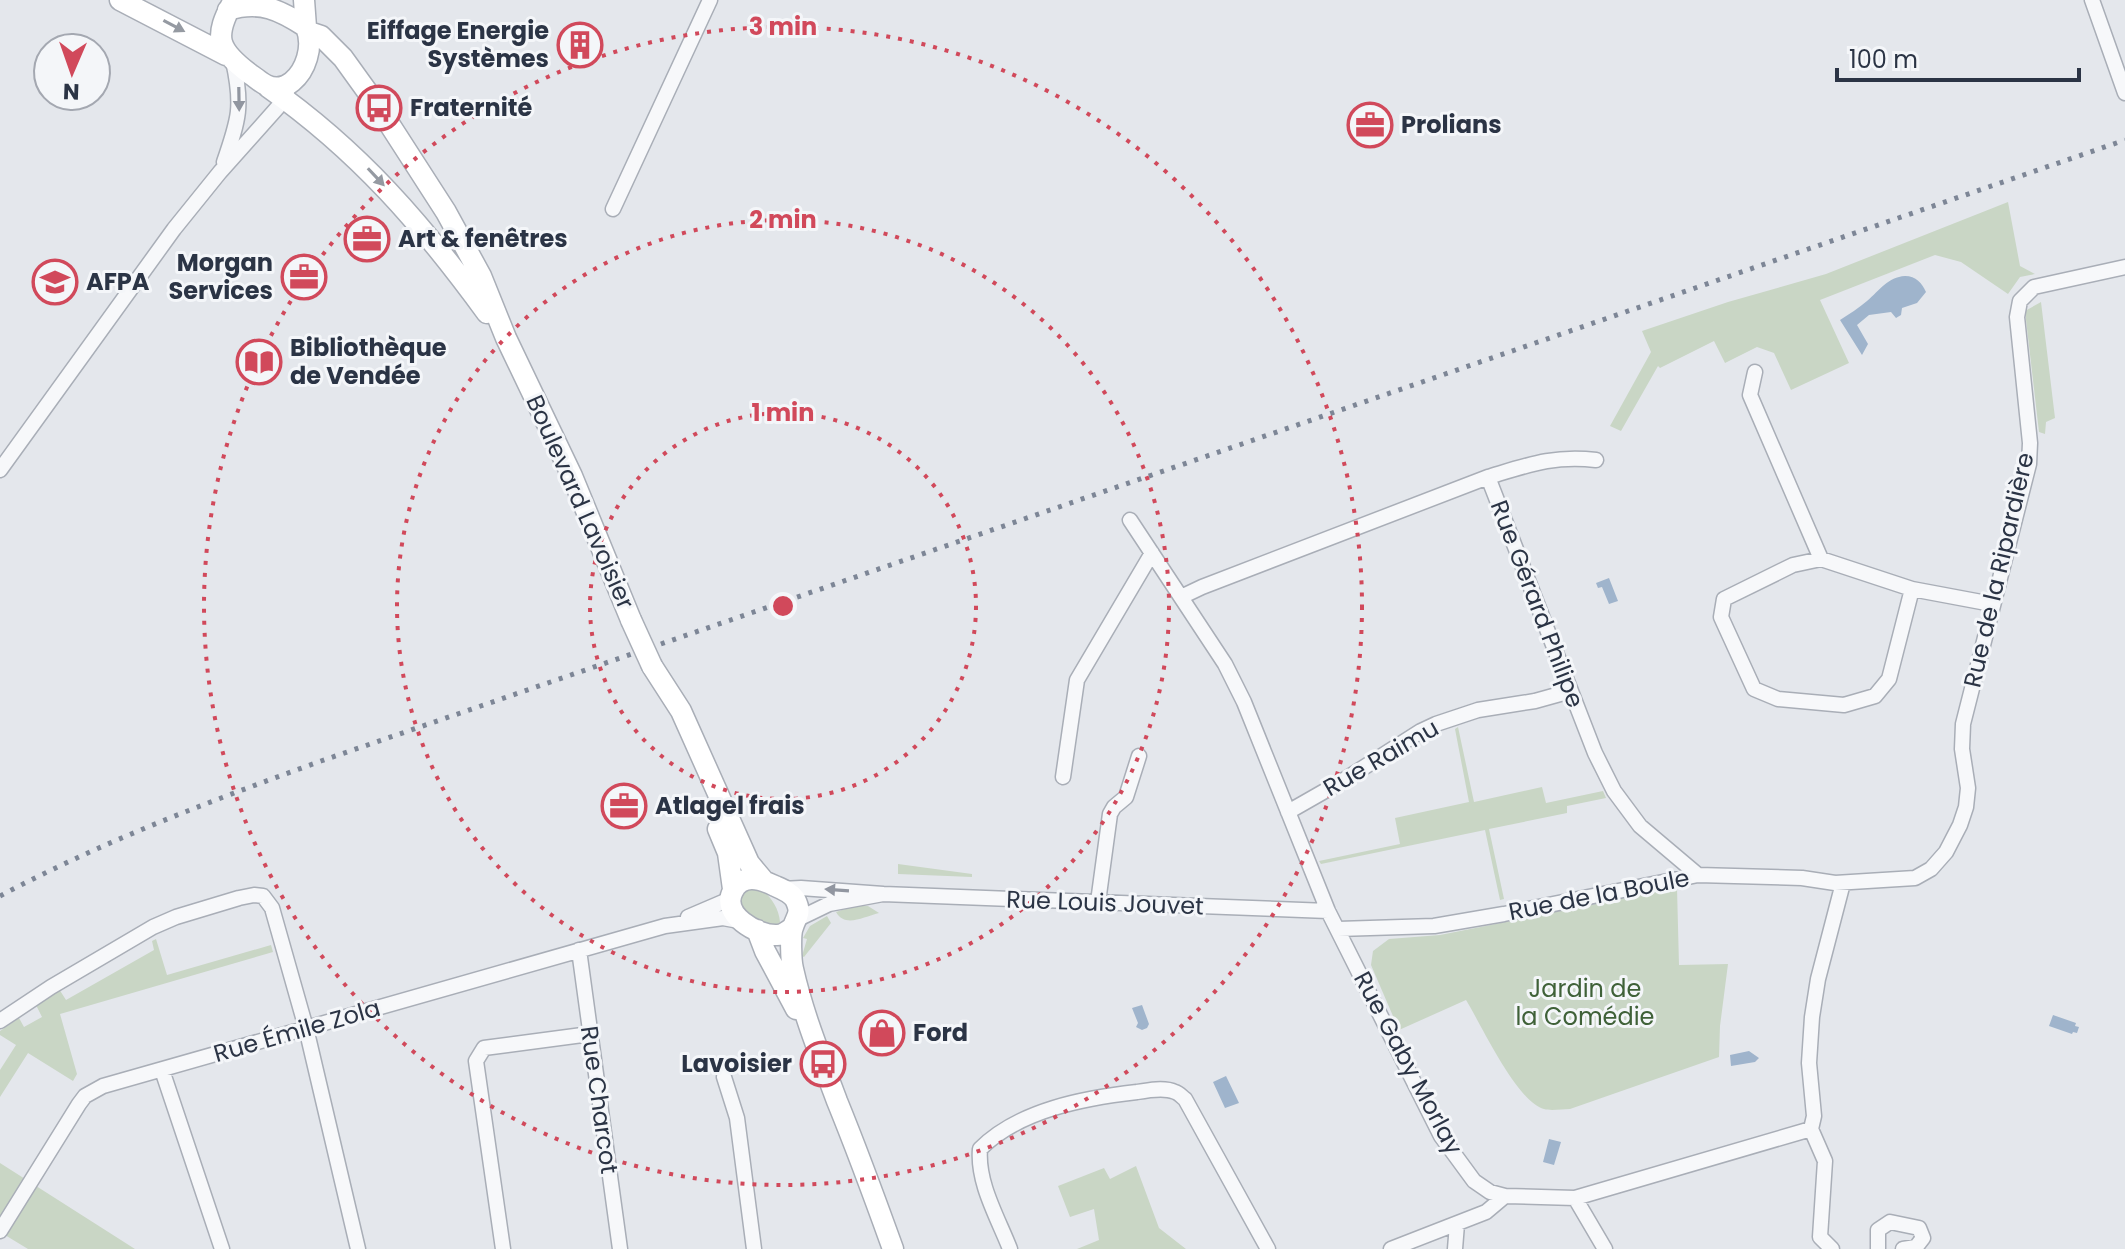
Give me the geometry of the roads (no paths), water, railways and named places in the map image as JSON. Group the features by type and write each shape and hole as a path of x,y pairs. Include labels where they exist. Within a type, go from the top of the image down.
{"main road":[{"path":"120,0 230,58 281,89 303,70 309,51 304,0"},
{"path":"230,58 221,38 223,21 231,5 267,1 308,29"},
{"name":"Boulevard Lavoisier","path":"308,29 321,36 343,58 446,212 481,276 506,338 572,476 728,853 734,913 748,925 765,951 815,1043"},
{"name":"Boulevard Lavoisier","path":"281,89 359,160 412,216 506,338"},
{"name":"Boulevard Lavoisier","path":"652,666 681,711 749,863 796,901 799,909 792,966 815,1043 893,1249"},
{"path":"732,894 741,881 752,878 773,885"},
{"path":"748,925 775,935 785,933 796,923"}],"street":[{"path":"613,209 710,0"},
{"path":"2092,0 2125,93"},
{"path":"220,172 239,116 240,91 230,58"},
{"path":"0,470 174,229 278,107 281,89"},
{"name":"Rue de la Ripardière","path":"1946,852 1966,807 1968,788 1962,749 1963,724 2029,464 2030,443 2017,317 2020,301 2034,287 2125,267"},
{"path":"1755,372 1750,395 1821,559"},
{"path":"1488,477 1557,458 1596,460"},
{"name":"Rue Gérard Philipe","path":"1181,597 1488,477 1595,753 1614,791 1640,826 1698,875"},
{"path":"1130,520 1225,664 1244,702 1338,929"},
{"path":"1063,777 1077,680 1152,553"},
{"path":"1912,589 1889,679 1875,696 1844,705 1778,699 1754,689 1721,617 1724,599 1793,565 1821,559 1912,589 1992,604"},
{"name":"Rue Raimu","path":"1288,812 1436,724 1478,710 1535,701 1571,691"},
{"path":"1098,902 1110,814 1126,797 1139,756"},
{"name":"Rue de la Boule","path":"1338,929 1434,926 1698,875 1802,878 1843,883 1915,878 1931,869 1946,852"},
{"path":"1832,1249 1820,1237 1825,1161 1811,1129 1814,1116 1809,1063 1818,979 1843,883"},
{"name":"Rue Louis Jouvet","path":"773,885 883,894 1328,911"},
{"name":"Rue Émile Zola","path":"665,926 732,894"},
{"name":"Rue Louis Jouvet","path":"796,923 829,904 883,894"},
{"path":"0,1021 153,927 176,917 254,895 263,896 272,908 306,1028 358,1249"},
{"name":"Rue Émile Zola","path":"0,1231 85,1096 103,1086 665,926 723,918 748,925"},
{"name":"Rue Gaby Morlay","path":"1338,929 1441,1136 1474,1181 1490,1192 1505,1196 1575,1198 1811,1129"},
{"name":"Rue Charcot","path":"579,950 620,1249"},
{"path":"503,1249 476,1061 484,1048 590,1034"},
{"path":"162,1070 222,1249"},
{"path":"724,1077 737,1118 754,1249"},
{"path":"1010,1249 981,1176 980,1149 999,1133 1047,1110 1098,1096 1150,1090 1175,1091 1185,1099 1268,1249"},
{"path":"1391,1249 1486,1212 1505,1196"},
{"path":"1575,1198 1605,1249"},
{"path":"1878,1249 1878,1230 1890,1222 1919,1228 1923,1238 1916,1247 1903,1249"},
{"path":"1455,1249 1457,1224"}],"water":[{"path":"1905,276 1918,281 1926,292 1917,303 1902,308 1901,315 1896,318 1891,312 1869,315 1857,325 1868,344 1862,355 1840,320 1864,304 1889,281"},
{"path":"1609,578 1618,601 1609,604 1602,587 1598,588 1596,583"},
{"path":"1142,1005 1149,1024 1142,1030 1136,1027 1138,1023 1132,1008"},
{"path":"2053,1015 2076,1023 2075,1026 2079,1027 2077,1033 2049,1026"},
{"path":"1749,1051 1759,1058 1755,1062 1731,1066 1730,1055"},
{"path":"1226,1076 1239,1103 1225,1108 1213,1082"},
{"path":"1549,1139 1561,1142 1554,1165 1543,1162"}],"railway":[{"path":"0,896 118,840 321,761 2125,140"}],"place":[{"name":"Eiffage Energie Systèmes","path":"580,45"},
{"name":"Fraternité","path":"379,108"},
{"name":"Prolians","path":"1370,125"},
{"name":"Art & fenêtres","path":"367,239"},
{"name":"Morgan Services","path":"304,277"},
{"name":"AFPA","path":"55,282"},
{"name":"Bibliothèque de Vendée","path":"259,362"},
{"name":"Atlagel frais","path":"624,806"},
{"name":"Ford","path":"882,1033"},
{"name":"Lavoisier","path":"823,1064"}],"park label":[{"name":"Jardin de la Comédie","path":"1585,1003"}]}
